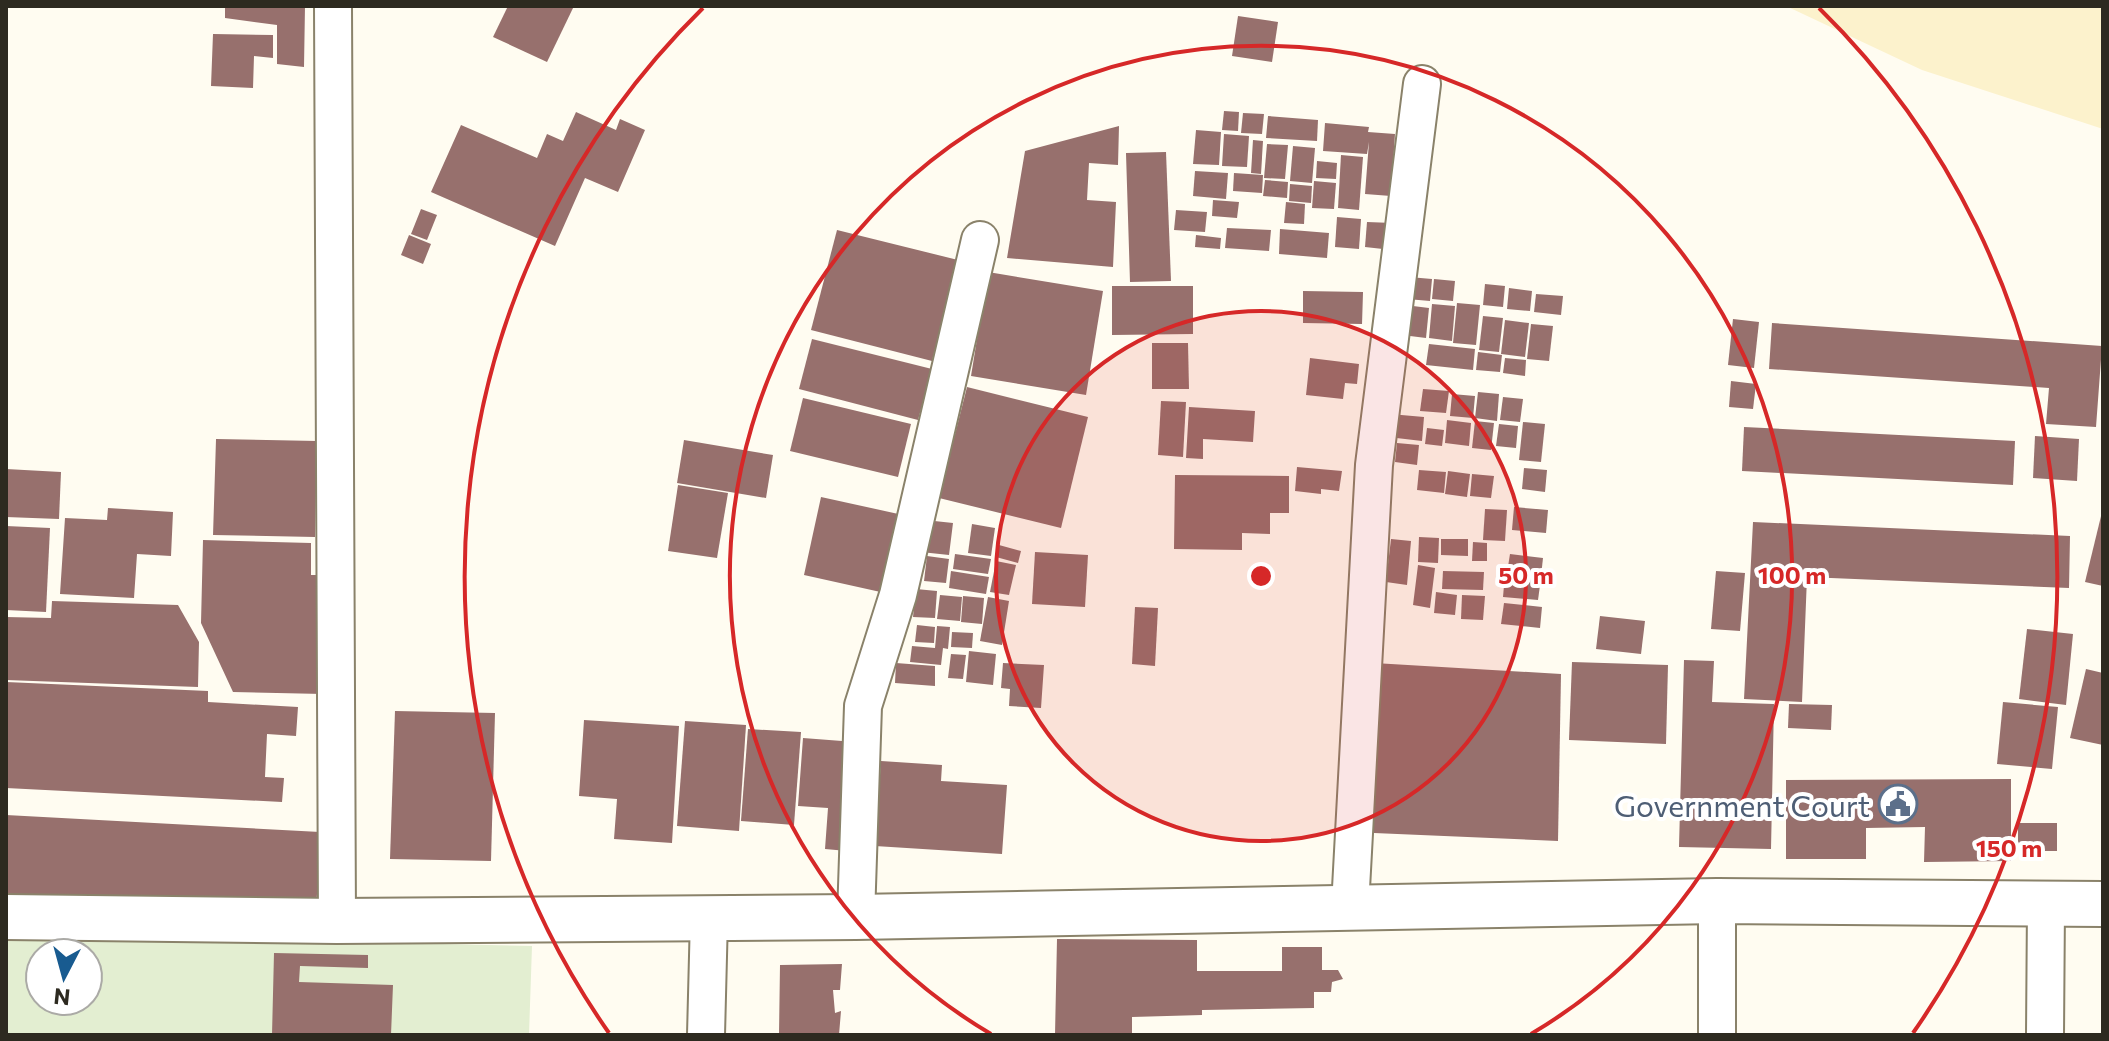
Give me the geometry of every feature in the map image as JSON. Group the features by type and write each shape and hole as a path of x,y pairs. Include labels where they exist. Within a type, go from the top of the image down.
{"street":[{"path":"333,6 337,921"},
{"path":"1350,907 1374,465 1422,84"},
{"path":"856,917 863,706 898,595 980,240"},
{"path":"6,917 337,921 856,917 1717,901 2103,904"},
{"path":"1717,901 1717,1035"},
{"path":"2045,1035 2046,905"},
{"path":"706,1035 709,917"}],"green space":[{"path":"6,934 532,946 529,1035 6,1035"}],"sand":[{"path":"1786,6 2103,6 2103,129 1922,70"}],"building":[{"path":"225,6 305,6 304,67 277,64 277,25 225,18"},
{"path":"508,6 574,6 547,62 493,37"},
{"path":"1238,16 1278,22 1272,62 1232,56"},
{"path":"213,34 273,35 273,58 254,56 253,88 211,86"},
{"path":"1224,111 1239,112 1238,131 1222,130"},
{"path":"576,112 616,130 620,119 645,130 618,192 585,178 555,246 431,192 461,125 537,158 547,134 563,141"},
{"path":"1243,113 1264,114 1262,134 1241,133"},
{"path":"1268,116 1318,120 1317,141 1266,138"},
{"path":"1325,123 1369,127 1368,132 1395,134 1391,196 1365,194 1369,142 1367,154 1323,151"},
{"path":"1119,126 1118,165 1089,163 1087,200 1116,202 1113,267 1007,258 1025,151"},
{"path":"1196,130 1221,132 1219,165 1193,164"},
{"path":"1224,134 1249,136 1247,167 1222,166"},
{"path":"1253,140 1263,141 1261,174 1251,173"},
{"path":"1267,144 1288,145 1285,179 1264,178"},
{"path":"1293,146 1315,148 1312,183 1290,181"},
{"path":"1166,152 1171,281 1130,282 1126,153"},
{"path":"1341,155 1363,157 1359,210 1338,208"},
{"path":"1317,161 1337,163 1336,179 1316,178"},
{"path":"1195,171 1228,173 1226,199 1193,196"},
{"path":"1234,173 1263,175 1262,193 1233,191"},
{"path":"1265,180 1288,182 1287,198 1263,196"},
{"path":"1314,181 1336,183 1334,209 1312,208"},
{"path":"1290,184 1312,186 1311,203 1289,201"},
{"path":"1213,200 1239,202 1237,218 1212,216"},
{"path":"1286,202 1305,204 1304,224 1284,223"},
{"path":"421,209 437,215 427,240 411,234"},
{"path":"1176,210 1207,212 1205,232 1174,230"},
{"path":"1337,217 1361,219 1359,249 1335,247"},
{"path":"1367,222 1393,223 1392,250 1365,247"},
{"path":"1227,228 1271,230 1269,251 1225,248"},
{"path":"1280,229 1329,233 1327,258 1279,254"},
{"path":"837,230 958,260 932,361 811,330"},
{"path":"409,235 431,244 423,264 401,255"},
{"path":"1196,235 1221,238 1220,249 1195,247"},
{"path":"988,272 1103,291 1086,395 971,376"},
{"path":"1409,277 1432,279 1430,301 1407,299"},
{"path":"1434,279 1455,281 1453,301 1432,299"},
{"path":"1485,284 1505,286 1503,307 1483,305"},
{"path":"1112,286 1193,286 1193,334 1112,335"},
{"path":"1509,288 1532,291 1530,311 1507,309"},
{"path":"1303,291 1363,292 1362,324 1303,323"},
{"path":"1536,294 1563,296 1561,315 1534,312"},
{"path":"1457,303 1480,305 1476,345 1453,343"},
{"path":"1432,304 1455,306 1452,341 1429,338"},
{"path":"1405,305 1429,308 1426,338 1402,335"},
{"path":"1483,316 1503,318 1499,352 1479,350"},
{"path":"1733,319 1759,322 1754,368 1728,365"},
{"path":"1505,320 1529,323 1525,357 1501,354"},
{"path":"1772,323 2102,346 2096,427 2046,424 2049,388 1769,369"},
{"path":"1531,324 1553,326 1549,361 1527,359"},
{"path":"812,339 932,369 918,420 799,389"},
{"path":"1152,343 1188,343 1189,389 1152,389"},
{"path":"1429,344 1475,349 1473,370 1426,365"},
{"path":"1478,352 1502,355 1500,372 1476,370"},
{"path":"1310,358 1359,364 1357,384 1345,383 1343,399 1306,395"},
{"path":"1505,358 1526,360 1525,376 1503,373"},
{"path":"1731,381 1756,384 1753,409 1729,407"},
{"path":"967,387 1088,417 1061,528 939,498"},
{"path":"1423,389 1449,391 1446,413 1420,411"},
{"path":"1478,392 1499,394 1497,421 1475,418"},
{"path":"1452,394 1475,396 1473,418 1450,416"},
{"path":"1503,397 1523,399 1520,422 1500,420"},
{"path":"803,398 911,424 898,477 790,451"},
{"path":"1161,401 1186,402 1183,457 1158,455"},
{"path":"1189,407 1255,411 1253,442 1203,439 1203,459 1186,458"},
{"path":"1390,414 1424,417 1422,441 1388,437"},
{"path":"1447,420 1471,423 1469,446 1445,443"},
{"path":"1475,421 1494,423 1491,450 1472,448"},
{"path":"1523,422 1545,424 1541,462 1519,460"},
{"path":"1499,424 1518,426 1516,448 1496,446"},
{"path":"1744,427 2015,441 2013,485 1742,471"},
{"path":"1427,428 1444,430 1442,446 1425,444"},
{"path":"2035,436 2079,439 2077,481 2033,478"},
{"path":"216,439 317,441 315,537 213,535"},
{"path":"684,440 773,455 766,498 677,483"},
{"path":"1397,443 1419,445 1417,465 1395,462"},
{"path":"1297,467 1342,471 1339,491 1321,489 1321,494 1295,491"},
{"path":"1524,468 1547,470 1545,492 1522,489"},
{"path":"6,469 61,472 59,519 6,517"},
{"path":"1419,470 1446,472 1444,493 1417,490"},
{"path":"1448,471 1470,474 1467,497 1445,494"},
{"path":"1472,474 1494,476 1491,498 1470,496"},
{"path":"1175,475 1289,476 1289,513 1270,513 1270,534 1242,533 1242,550 1174,549"},
{"path":"678,485 728,493 717,558 668,551"},
{"path":"821,497 903,515 885,593 804,575"},
{"path":"1514,507 1548,510 1546,533 1512,530"},
{"path":"108,508 173,512 171,556 137,554 134,598 60,594 65,518 107,520"},
{"path":"1485,509 1507,510 1505,541 1483,540"},
{"path":"2103,512 2103,586 2085,582"},
{"path":"925,520 953,523 949,555 921,552"},
{"path":"1753,522 2070,536 2069,588 1807,577 1802,702 1744,699"},
{"path":"972,524 995,528 991,556 968,553"},
{"path":"6,526 50,528 46,612 6,610"},
{"path":"1419,537 1439,538 1438,563 1418,562"},
{"path":"1391,539 1411,541 1407,585 1386,582"},
{"path":"1441,539 1468,539 1468,556 1441,555"},
{"path":"203,540 311,543 311,575 327,575 323,694 233,692 201,623"},
{"path":"1473,542 1487,543 1487,561 1472,561"},
{"path":"999,545 1021,551 1018,563 996,557"},
{"path":"1035,552 1088,555 1085,607 1032,604"},
{"path":"955,554 991,559 988,574 953,569"},
{"path":"1510,554 1543,558 1541,576 1507,573"},
{"path":"927,556 949,559 946,583 924,581"},
{"path":"996,561 1016,565 1009,595 990,592"},
{"path":"1418,565 1435,568 1430,608 1413,605"},
{"path":"951,571 989,577 986,594 949,588"},
{"path":"1443,571 1484,572 1483,590 1442,589"},
{"path":"1716,571 1745,573 1740,631 1711,629"},
{"path":"1505,574 1541,578 1538,600 1503,597"},
{"path":"916,589 937,591 935,618 913,617"},
{"path":"1436,592 1457,595 1455,615 1434,613"},
{"path":"940,595 962,597 960,621 937,619"},
{"path":"1462,595 1485,596 1483,620 1461,619"},
{"path":"963,596 984,598 982,624 961,622"},
{"path":"988,597 1009,601 1002,645 980,641"},
{"path":"52,601 178,605 199,642 198,687 6,680 6,617 51,618"},
{"path":"1504,603 1542,607 1540,628 1501,624"},
{"path":"1135,607 1158,608 1155,666 1132,664"},
{"path":"1600,616 1645,621 1641,654 1596,649"},
{"path":"917,625 935,627 934,643 915,642"},
{"path":"937,626 950,627 948,649 943,648 941,665 910,662 912,646 935,648"},
{"path":"2027,629 2073,634 2066,705 2019,699"},
{"path":"952,632 973,633 972,648 951,647"},
{"path":"969,651 996,654 993,685 966,682"},
{"path":"951,654 966,655 963,679 948,678"},
{"path":"1684,660 1714,661 1712,702 1774,704 1771,849 1679,847"},
{"path":"1572,662 1668,665 1666,744 1569,740"},
{"path":"896,663 935,666 935,686 895,683"},
{"path":"1003,663 1044,665 1041,708 1009,706 1010,689 1001,688"},
{"path":"1374,663 1561,674 1558,841 1374,833"},
{"path":"2086,669 2103,673 2103,745 2070,738"},
{"path":"6,682 208,691 208,702 298,707 296,736 267,734 265,777 284,778 282,802 6,788"},
{"path":"2003,702 2058,707 2052,769 1997,764"},
{"path":"1789,704 1832,705 1831,730 1788,728"},
{"path":"395,711 495,713 491,861 390,859"},
{"path":"584,720 679,726 672,843 614,839 617,799 579,796"},
{"path":"685,721 746,725 739,831 677,826"},
{"path":"748,729 801,732 794,825 741,821"},
{"path":"803,738 855,742 847,851 825,849 828,808 798,806"},
{"path":"881,761 942,765 941,781 1007,785 1002,854 875,846"},
{"name":"Government Court","path":"2011,779 2011,861 1924,862 1925,827 1866,828 1866,859 1786,859 1786,780"},
{"path":"6,815 320,832 316,914 6,898"},
{"path":"2018,823 2057,823 2057,851 2018,851"},
{"path":"1057,939 1197,940 1197,971 1282,971 1282,947 1322,947 1322,970 1338,970 1343,979 1332,982 1331,992 1314,992 1314,1008 1202,1010 1202,1015 1132,1017 1132,1035 1055,1035"},
{"path":"274,953 368,955 368,968 300,966 299,982 393,985 391,1035 272,1035"},
{"path":"842,964 840,990 833,990 835,1013 841,1011 839,1035 779,1035 780,965"}],"place":[{"name":"Government Court","path":"1898,804"}]}
